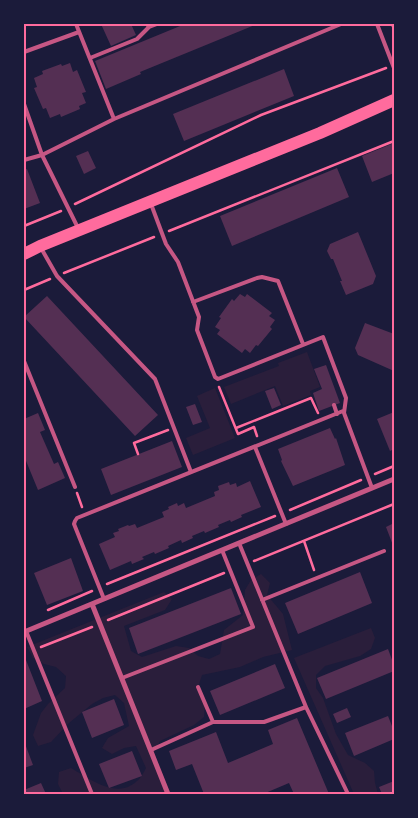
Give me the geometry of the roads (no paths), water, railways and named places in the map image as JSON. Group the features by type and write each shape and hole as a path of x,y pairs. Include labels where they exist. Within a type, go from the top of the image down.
{"main road":[{"path":"24,254 312,136 394,100"}],"street":[{"path":"25,631 394,479"},
{"path":"92,604 168,794"}],"lane":[{"path":"76,24 114,119"},
{"path":"90,58 137,39 148,25 157,24"},
{"path":"24,160 42,155 114,119 340,24"},
{"path":"377,24 394,66"},
{"path":"24,52 79,32"},
{"path":"24,104 42,155 79,231"},
{"path":"150,202 166,244 178,262 199,318 197,330 216,378 322,337 346,398 343,411 372,488"},
{"path":"40,246 57,276 155,379 191,472"},
{"path":"193,302 257,278 278,280 302,344"},
{"path":"24,361 75,487"},
{"path":"334,405 337,414"},
{"path":"104,599 74,524 77,518 343,411"},
{"path":"255,447 286,524"},
{"path":"239,543 306,707 348,794"},
{"path":"122,678 254,627 222,550"},
{"path":"262,600 384,551"},
{"path":"25,631 92,794"},
{"path":"198,686 213,722"},
{"path":"151,750 213,722 264,722 306,707"}]}
